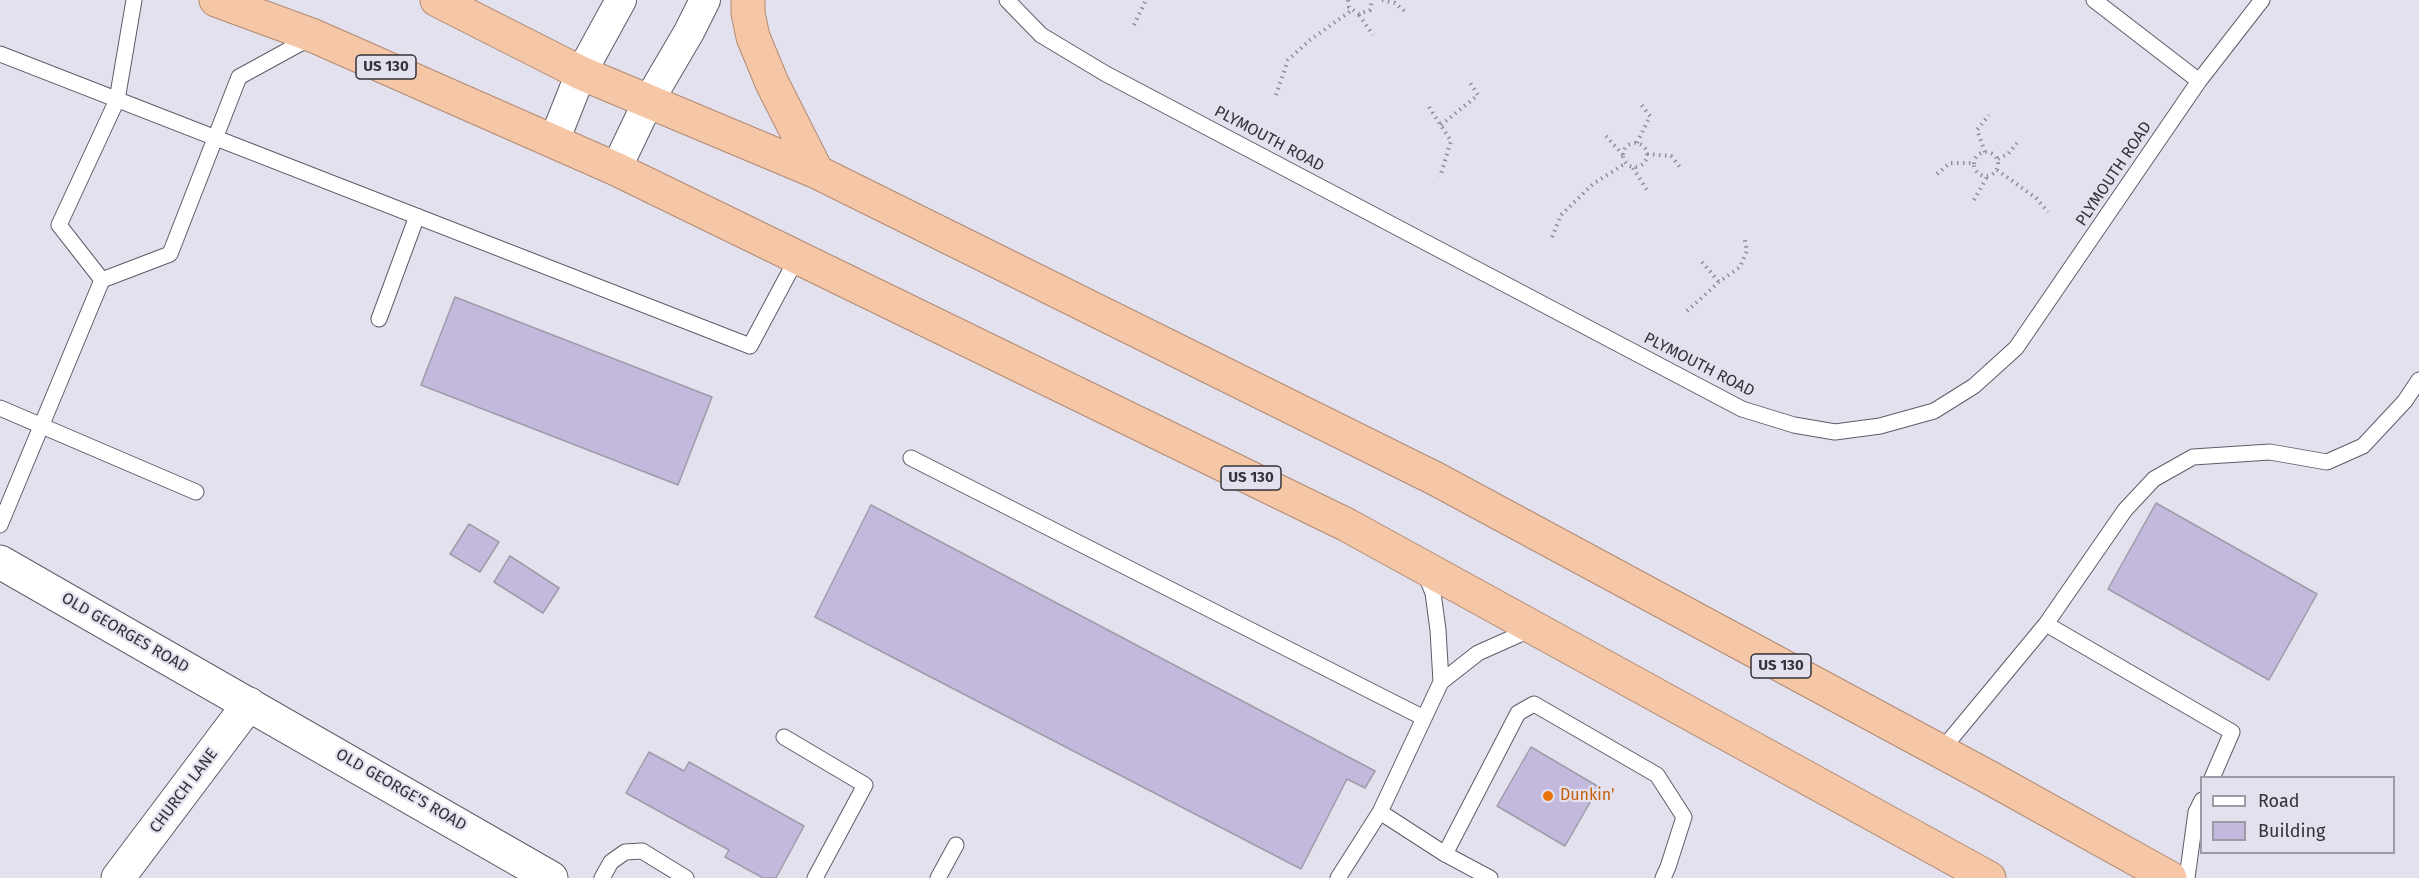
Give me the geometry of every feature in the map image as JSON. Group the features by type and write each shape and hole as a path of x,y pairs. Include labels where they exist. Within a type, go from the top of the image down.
{"highway":[{"name":"US 130","path":"216,0 314,36 554,141 1347,525 1989,878"},
{"name":"US 130","path":"437,0 581,73 817,172 1436,479 2170,878"},
{"path":"748,0 747,13 753,37 772,83 817,172"}],"street":[{"path":"554,141 581,73 621,0"},
{"path":"616,170 648,102 705,0"},
{"name":"OLD GEORGES ROAD","path":"0,562 249,704"},
{"name":"CHURCH LANE","path":"118,878 249,704"},
{"name":"OLD GEORGE'S ROAD","path":"249,704 551,878"}],"lane":[{"path":"102,280 59,225 117,100 134,0"},
{"name":"PLYMOUTH ROAD","path":"1007,0 1041,35 1106,74 1731,404 1794,425 1835,432 1880,426 1934,411 1974,386 2016,348 2199,81 2262,0"},
{"path":"2094,0 2199,81"},
{"path":"0,525 102,280 170,254 239,77 314,36"},
{"path":"0,54 750,346 797,258"},
{"path":"379,319 417,216"},
{"path":"1940,752 2046,624 2125,510 2154,479 2193,457 2270,452 2326,462 2363,446 2405,401 2419,380"},
{"path":"0,408 196,492"},
{"path":"911,458 1424,718"},
{"path":"1422,566 1433,593 1441,682"},
{"path":"2046,624 2232,732 2211,776"},
{"path":"1338,878 1380,812 1441,682 1478,653 1534,628"},
{"path":"1445,854 1518,713 1534,704 1657,775 1684,817 1663,878"},
{"path":"784,737 865,785 815,878"},
{"path":"2187,878 2196,812 2200,804"},
{"path":"1380,812 1445,854 1490,878"},
{"path":"938,878 956,845"},
{"path":"602,878 611,862 625,852 642,851 686,878"}],"path":[{"path":"1134,25 1146,0"},
{"path":"1348,0 1352,10 1359,14 1373,35"},
{"path":"1359,14 1370,9 1372,0"},
{"path":"1382,0 1395,3 1407,13"},
{"path":"1276,95 1288,60 1310,40 1352,10"},
{"path":"1441,125 1478,95 1469,81"},
{"path":"1637,143 1650,116 1640,103"},
{"path":"1429,106 1451,141 1440,177"},
{"path":"1985,152 1977,130 1989,116"},
{"path":"1606,136 1623,155 1626,163 1632,167 1647,190"},
{"path":"1623,155 1629,145 1637,143 1647,154"},
{"path":"1998,159 2008,154 2017,143"},
{"path":"1987,177 1976,171 1974,163 1977,155 1985,152 1992,153 1998,159"},
{"path":"1632,167 1643,164 1647,154"},
{"path":"1647,154 1671,156 1680,167"},
{"path":"1974,200 1987,177 1997,170 1998,159"},
{"path":"1552,237 1561,215 1593,184 1626,163"},
{"path":"1937,174 1950,163 1974,163"},
{"path":"1997,170 2036,198 2048,212"},
{"path":"1687,310 1740,267 1747,251 1744,236"},
{"path":"1702,261 1719,282"}],"building":[{"path":"455,297 712,397 678,485 421,385"},
{"path":"2156,503 2317,594 2269,680 2108,589"},
{"path":"871,505 1375,771 1365,788 1347,779 1301,869 815,617"},
{"path":"469,524 499,542 480,572 450,554"},
{"path":"510,556 559,588 543,613 494,582"},
{"name":"Dunkin'","path":"1531,747 1599,787 1565,846 1497,806"},
{"path":"649,752 684,771 689,762 804,826 776,878 763,878 725,857 729,850 626,793"}],"place":[{"name":"Dunkin'","path":"1548,796"}]}
